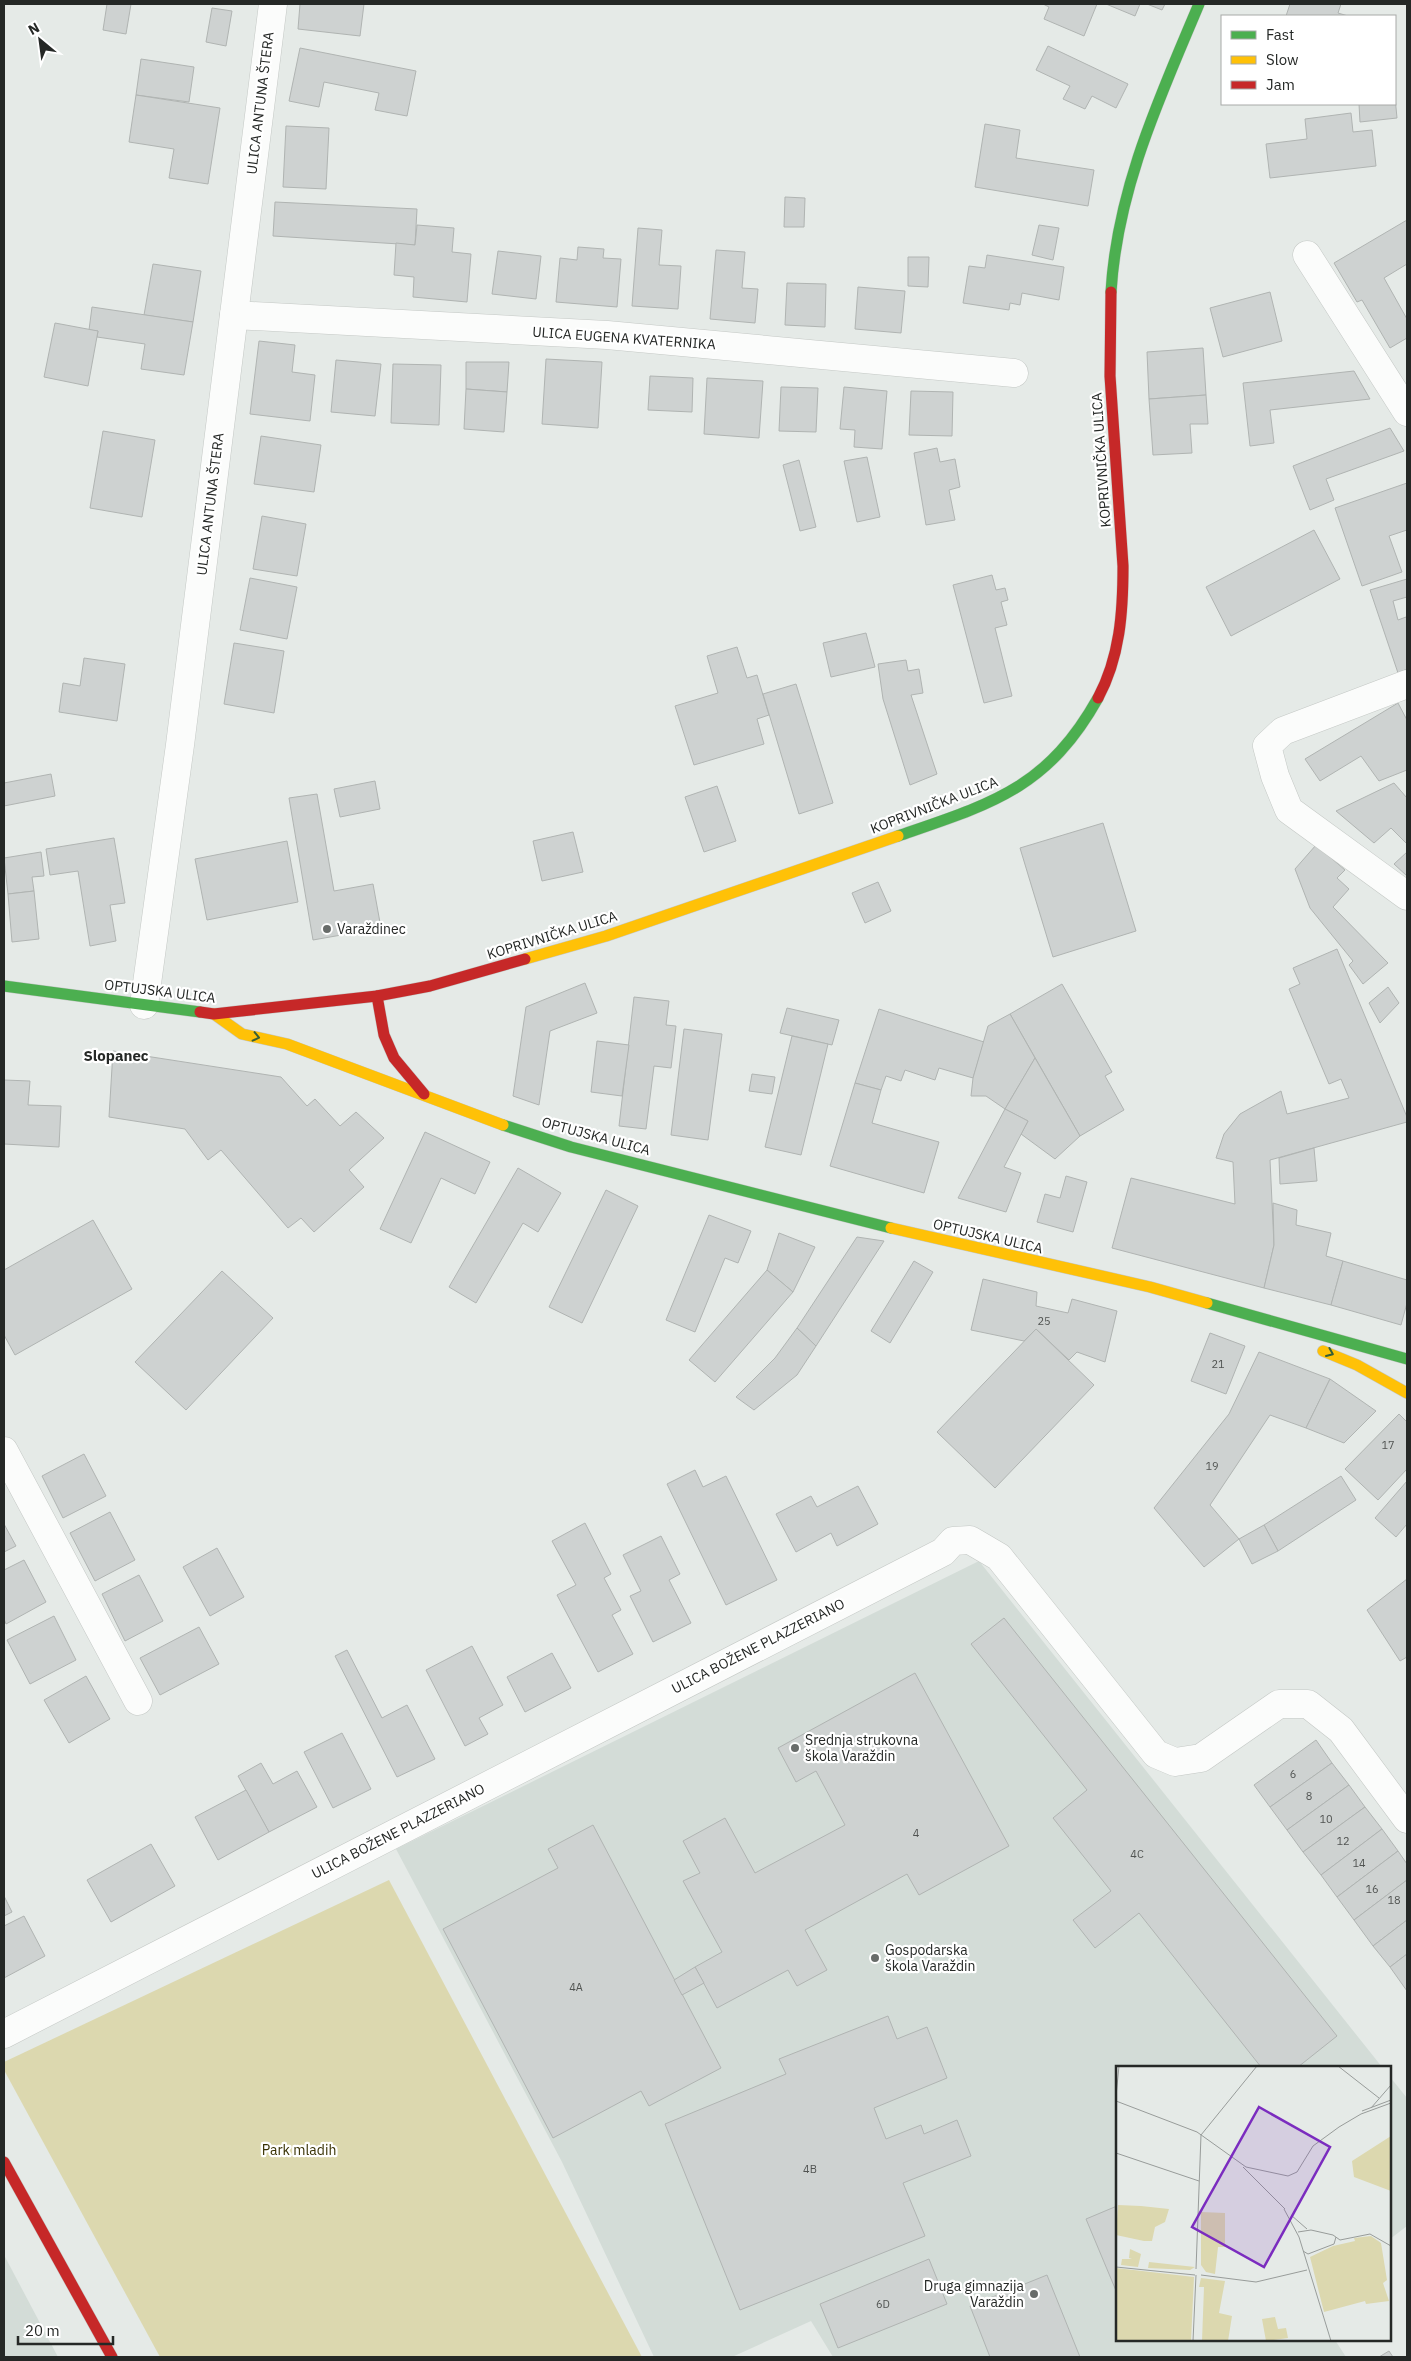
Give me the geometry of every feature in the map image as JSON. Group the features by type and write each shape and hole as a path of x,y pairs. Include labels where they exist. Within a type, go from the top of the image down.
{"main road":[{"name":"KOPRIVNIČKA ULICA","path":"377,996 430,986 606,936 968,812 1014,791 1066,747 1086,717 1104,683 1116,651 1120,618 1123,566 1111,388 1110,329 1119,234 1128,189 1144,138 1199,4"},
{"name":"OPTUJSKA ULICA","path":"4,986 214,1014 377,996"},
{"path":"377,996 384,1035 394,1058 426,1098"},
{"name":"OPTUJSKA ULICA","path":"214,1014 242,1034 287,1044 342,1063 426,1098 527,1134 570,1147 885,1227 1150,1288 1407,1359"},
{"name":"OPTUJSKA ULICA","path":"1238,1312 1357,1365 1407,1393"},
{"path":"4,2162 112,2357"}],"street":[{"name":"ULICA ANTUNA ŠTERA","path":"144,1005 180,745 273,4"},
{"path":"1307,255 1407,412"},
{"name":"ULICA EUGENA KVATERNIKA","path":"234,315 607,335 1014,373"},
{"path":"1407,684 1283,731 1267,746 1274,776 1289,810 1407,896"},
{"path":"5,1457 138,1701"},
{"name":"ULICA BOŽENE PLAZZERIANO","path":"4,2034 943,1552 952,1541 970,1540 999,1557 1156,1754 1175,1762 1201,1758 1279,1704 1308,1704 1341,1730 1407,1819"}],"shaded area":[{"name":"Gospodarska škola Varaždin","path":"979,1561 1381,2066 1116,2066 1116,2341 1336,2341 1346,2357 833,2357 811,2321 732,2357 654,2357 562,2162 396,1849"},
{"path":"1391,2078 1407,2098 1407,2226 1391,2238"},
{"path":"4,2255 58,2357 4,2357"}],"green space":[{"name":"Park mladih","path":"389,1880 642,2357 160,2357 4,2070 4,2062"}],"building":[{"path":"107,4 131,4 126,34 103,30"},
{"path":"300,4 364,4 360,36 298,29"},
{"path":"1043,4 1097,4 1084,36 1044,19 1049,7"},
{"path":"1106,4 1140,4 1135,16"},
{"path":"1147,4 1165,4 1162,10"},
{"path":"1290,4 1341,4 1338,13 1345,15 1286,15"},
{"path":"212,8 232,11 226,46 206,42"},
{"path":"1048,46 1128,84 1116,108 1092,96 1085,109 1063,99 1070,86 1036,70"},
{"path":"300,48 416,71 407,116 375,110 379,93 324,82 319,107 289,101"},
{"path":"141,59 194,67 189,102 136,95"},
{"path":"136,95 220,108 208,184 169,178 174,149 129,142"},
{"path":"1359,105 1396,105 1397,118 1360,122"},
{"path":"1351,113 1353,132 1372,130 1376,166 1270,178 1266,144 1307,139 1305,119"},
{"path":"985,124 1020,130 1016,158 1094,170 1088,206 975,187"},
{"path":"286,126 329,128 326,189 283,187"},
{"path":"785,197 805,198 804,227 784,227"},
{"path":"275,202 417,209 415,245 273,236"},
{"path":"1407,220 1407,264 1384,278 1407,319 1407,338 1390,348 1362,300 1357,302 1334,263"},
{"path":"417,225 454,228 452,252 471,254 467,302 413,297 414,277 394,275 396,243 415,245"},
{"path":"1039,225 1059,228 1053,260 1032,255"},
{"path":"638,228 662,230 659,265 681,266 678,309 632,306"},
{"path":"578,247 604,249 603,258 621,259 617,307 556,302 560,258 577,260"},
{"path":"716,250 745,252 742,288 758,289 755,323 710,319"},
{"path":"498,251 541,256 536,299 492,294"},
{"path":"987,255 1064,267 1059,300 1022,293 1020,305 1010,303 1009,310 963,303 969,266 985,268"},
{"path":"908,257 929,257 928,287 908,286"},
{"path":"153,264 201,271 193,322 144,315"},
{"path":"787,283 826,284 825,327 785,325"},
{"path":"858,287 905,291 901,333 855,329"},
{"path":"1270,292 1282,341 1223,357 1210,308"},
{"path":"92,307 193,322 184,375 141,369 145,344 97,337 98,331 89,330"},
{"path":"55,323 98,331 88,386 44,377"},
{"path":"259,341 295,345 292,372 315,375 310,421 250,414"},
{"path":"1203,348 1206,395 1149,399 1147,352"},
{"path":"546,359 602,362 598,428 542,424"},
{"path":"336,360 381,364 375,416 331,412"},
{"path":"466,362 509,362 507,392 466,389"},
{"path":"393,364 441,365 439,425 391,423"},
{"path":"1354,371 1370,399 1270,410 1274,443 1250,446 1243,383"},
{"path":"650,376 693,378 692,412 648,410"},
{"path":"707,378 763,381 759,438 704,434"},
{"path":"781,387 818,388 816,432 779,431"},
{"path":"844,387 887,391 882,449 854,447 855,430 840,429"},
{"path":"466,389 507,392 504,432 464,429"},
{"path":"911,391 953,392 952,436 909,435"},
{"path":"1206,395 1208,424 1190,424 1192,453 1153,455 1149,399"},
{"path":"1390,428 1404,451 1326,479 1334,500 1310,510 1293,466"},
{"path":"103,431 155,440 142,517 90,508"},
{"path":"261,436 321,445 314,492 254,484"},
{"path":"937,448 940,462 955,459 960,487 949,490 955,520 926,525 914,453"},
{"path":"867,457 880,517 857,522 844,461"},
{"path":"799,460 816,527 800,531 783,465"},
{"path":"1407,483 1407,530 1389,536 1402,572 1362,586 1335,508"},
{"path":"262,516 306,524 297,576 253,569"},
{"path":"1314,530 1340,579 1231,636 1206,587"},
{"path":"992,575 996,590 1005,588 1008,600 1001,602 1007,625 995,628 1012,696 984,703 953,585"},
{"path":"250,578 297,587 287,639 240,630"},
{"path":"1407,579 1407,597 1393,601 1398,620 1406,617 1407,620 1407,669 1398,673 1370,590"},
{"path":"866,633 875,667 831,677 823,643"},
{"path":"234,643 284,651 274,713 224,704"},
{"path":"737,647 747,678 757,675 769,715 757,719 764,744 694,765 675,706 718,693 707,656"},
{"path":"84,658 125,664 117,721 59,712 63,683 80,686"},
{"path":"906,660 908,671 919,669 923,693 911,695 937,774 910,785 883,699 878,664"},
{"path":"796,684 833,803 799,814 763,694"},
{"path":"1398,703 1407,720 1407,770 1379,781 1361,756 1320,781 1305,759"},
{"path":"51,774 55,796 4,806 4,783"},
{"path":"375,781 380,809 340,817 334,789"},
{"path":"1394,783 1407,798 1407,844 1391,828 1374,843 1336,811"},
{"path":"717,786 736,841 704,852 685,797"},
{"path":"317,794 334,891 373,884 381,928 313,940 289,798"},
{"path":"1103,823 1136,931 1053,957 1020,848"},
{"path":"573,832 583,872 542,881 533,841"},
{"path":"114,838 125,903 110,905 116,941 90,946 78,871 50,875 46,849"},
{"path":"287,841 298,902 207,920 195,859"},
{"path":"1316,845 1345,870 1337,878 1349,889 1333,907 1388,963 1363,984 1349,965 1353,961 1310,908 1295,869"},
{"path":"41,852 44,876 32,877 34,891 8,894 4,858"},
{"path":"1407,852 1407,876 1394,864"},
{"path":"878,882 891,911 865,923 852,893"},
{"path":"34,891 39,939 12,942 8,894"},
{"path":"1337,949 1407,1117 1407,1122 1270,1160 1274,1245 1264,1288 1112,1248 1131,1178 1235,1204 1233,1162 1216,1158 1224,1134 1240,1114 1281,1091 1287,1114 1349,1098 1341,1079 1329,1084 1289,989 1300,984 1293,968"},
{"path":"585,983 597,1013 550,1031 539,1105 513,1096 526,1007"},
{"path":"1062,984 1112,1072 1105,1076 1124,1110 1080,1136 1010,1014"},
{"path":"1388,987 1399,1003 1380,1023 1369,1003"},
{"path":"634,997 669,1001 666,1025 676,1026 671,1068 654,1066 646,1129 619,1126"},
{"path":"787,1008 839,1020 832,1045 780,1033"},
{"path":"879,1009 984,1042 973,1078 939,1068 935,1080 905,1070 901,1081 886,1076 881,1090 855,1083"},
{"path":"1010,1014 1035,1058 1005,1109 986,1096 971,1096 973,1078 988,1026"},
{"path":"684,1029 722,1034 708,1140 671,1135"},
{"path":"792,1036 828,1044 801,1155 765,1147"},
{"path":"597,1041 629,1045 622,1096 591,1092"},
{"path":"113,1051 281,1077 307,1106 315,1099 340,1126 356,1112 384,1138 349,1170 364,1187 314,1232 301,1218 288,1228 221,1150 208,1160 185,1129 109,1117"},
{"path":"1035,1058 1080,1136 1055,1159 1021,1134 1028,1121 1005,1109"},
{"path":"752,1074 775,1077 772,1094 749,1091"},
{"path":"4,1080 30,1081 28,1105 61,1106 59,1147 4,1144"},
{"path":"855,1083 881,1090 872,1123 939,1142 924,1193 830,1166"},
{"path":"1005,1109 1028,1121 1004,1167 1021,1173 1006,1212 958,1198"},
{"path":"425,1132 490,1162 475,1194 441,1178 411,1243 380,1229"},
{"path":"1314,1148 1317,1181 1280,1184 1279,1158"},
{"path":"518,1168 561,1193 538,1232 523,1223 476,1303 449,1287"},
{"path":"1066,1176 1087,1182 1073,1232 1037,1222 1045,1194 1060,1198"},
{"path":"606,1190 638,1206 582,1323 549,1307"},
{"path":"1273,1203 1297,1210 1296,1225 1331,1233 1326,1256 1343,1261 1331,1305 1264,1288 1274,1245"},
{"path":"709,1215 751,1231 738,1263 725,1258 695,1332 666,1320"},
{"path":"93,1220 132,1289 15,1355 4,1335 4,1270"},
{"path":"779,1233 815,1247 793,1292 767,1270"},
{"path":"857,1237 884,1241 816,1346 797,1328"},
{"path":"914,1261 933,1272 890,1343 871,1331"},
{"path":"1343,1261 1407,1280 1407,1303 1401,1325 1331,1305"},
{"path":"767,1270 793,1292 715,1382 689,1360"},
{"path":"222,1271 273,1318 186,1410 135,1362"},
{"path":"983,1279 1037,1292 1036,1306 1068,1313 1072,1299 1117,1311 1105,1362 1077,1352 1069,1360 1036,1329 1024,1341 971,1330"},
{"path":"797,1328 816,1346 797,1375 754,1410 736,1397 775,1358"},
{"path":"1036,1329 1094,1385 995,1488 937,1432"},
{"path":"1210,1333 1245,1346 1226,1394 1191,1381"},
{"path":"1259,1352 1330,1379 1306,1428 1270,1415 1210,1505 1239,1539 1204,1567 1154,1508 1229,1414"},
{"path":"1330,1379 1376,1411 1344,1443 1306,1428"},
{"path":"1399,1414 1407,1422 1407,1469 1378,1500 1345,1469"},
{"path":"84,1454 106,1496 63,1518 42,1476"},
{"path":"695,1470 703,1487 726,1476 777,1580 726,1605 667,1484"},
{"path":"1341,1476 1356,1500 1278,1551 1264,1525"},
{"path":"1407,1481 1407,1524 1396,1537 1375,1518"},
{"path":"858,1486 878,1524 837,1546 831,1533 796,1552 776,1514 811,1496 817,1507"},
{"path":"110,1512 135,1560 95,1581 70,1533"},
{"path":"585,1523 611,1574 604,1578 621,1610 612,1615 633,1654 598,1672 557,1595 576,1585 552,1541"},
{"path":"4,1524 16,1546 4,1552"},
{"path":"1264,1525 1278,1551 1252,1564 1239,1539"},
{"path":"661,1536 680,1574 669,1580 691,1623 653,1642 630,1596 641,1591 623,1555"},
{"path":"217,1548 244,1597 210,1616 183,1567"},
{"path":"24,1560 46,1602 6,1624 4,1619 4,1570"},
{"path":"139,1575 163,1621 125,1641 102,1594"},
{"path":"1407,1579 1407,1657 1400,1661 1367,1610"},
{"path":"54,1616 76,1660 30,1684 7,1640"},
{"path":"1004,1618 1337,2036 1299,2066 1260,2066 1139,1913 1095,1948 1073,1920 1111,1891 1053,1818 1087,1790 971,1644"},
{"path":"199,1627 219,1664 160,1695 140,1658"},
{"path":"472,1646 503,1705 479,1718 488,1734 465,1746 426,1670"},
{"path":"347,1650 382,1718 407,1705 435,1759 397,1777 335,1656"},
{"path":"552,1653 571,1688 525,1712 507,1677"},
{"path":"915,1673 1009,1846 919,1895 907,1874 805,1930 827,1970 797,1986 788,1970 717,2008 695,1967 722,1952 683,1881 700,1873 683,1841 725,1818 755,1873 845,1825 816,1771 796,1782 778,1748"},
{"path":"86,1676 110,1719 69,1743 44,1700"},
{"path":"342,1733 371,1789 333,1808 304,1752"},
{"path":"1316,1740 1332,1763 1270,1807 1254,1785"},
{"path":"261,1763 273,1784 297,1771 317,1807 269,1832 238,1776"},
{"path":"1332,1763 1349,1785 1287,1830 1270,1807"},
{"path":"1349,1785 1365,1807 1303,1852 1287,1830"},
{"path":"246,1790 269,1832 218,1860 195,1817"},
{"path":"1365,1807 1382,1829 1321,1875 1303,1852"},
{"path":"593,1825 721,2068 649,2106 641,2091 553,2138 443,1929 558,1868 548,1849"},
{"path":"1382,1829 1398,1851 1337,1897 1321,1875"},
{"path":"151,1844 175,1886 111,1922 87,1880"},
{"path":"1398,1851 1407,1864 1407,1880 1354,1920 1337,1897"},
{"path":"1407,1880 1407,1920 1373,1946 1354,1920"},
{"path":"4,1896 12,1912 4,1916"},
{"path":"24,1916 45,1956 4,1978 4,1926"},
{"path":"1407,1920 1407,1954 1390,1967 1373,1946"},
{"path":"1407,1954 1407,1991 1390,1967"},
{"path":"695,1967 704,1983 682,1995 674,1980"},
{"path":"888,2016 897,2039 927,2027 947,2078 874,2108 886,2139 921,2125 924,2134 957,2120 971,2156 903,2183 925,2236 740,2310 665,2124 786,2074 779,2059"},
{"path":"1116,2206 1116,2291 1086,2219"},
{"path":"929,2259 947,2304 838,2348 820,2304"},
{"path":"1047,2275 1080,2357 990,2357 970,2306"},
{"path":"1389,2351 1393,2357 1379,2357"}],"traffic: fast":[{"path":"1111,292 1115,254 1131,180 1156,109 1199,4"},
{"path":"898,836 961,814 1014,789 1037,773 1058,753 1079,729 1098,698"},
{"path":"4,986 200,1012"},
{"path":"503,1125 571,1147 891,1228"},
{"path":"1207,1303 1407,1359"}],"traffic: slow":[{"path":"525,959 606,936 898,836"},
{"path":"214,1014 242,1034 287,1044 503,1125"},
{"path":"891,1228 1150,1287 1207,1303"},
{"path":"1323,1351 1357,1365 1407,1393"}],"traffic: jam":[{"path":"1098,698 1116,650 1121,617 1123,583 1110,376 1111,292"},
{"path":"200,1012 214,1014 377,996 430,986 525,959"},
{"path":"377,996 384,1035 394,1058 424,1094"},
{"path":"4,2162 112,2357"}],"place":[{"name":"Varaždinec","path":"327,929"},
{"name":"Srednja strukovna škola Varaždin","path":"795,1748"},
{"name":"Gospodarska škola Varaždin","path":"875,1958"},
{"name":"Druga gimnazija Varaždin","path":"1034,2294"}],"district":[{"name":"Slopanec","path":"116,1056"}]}
